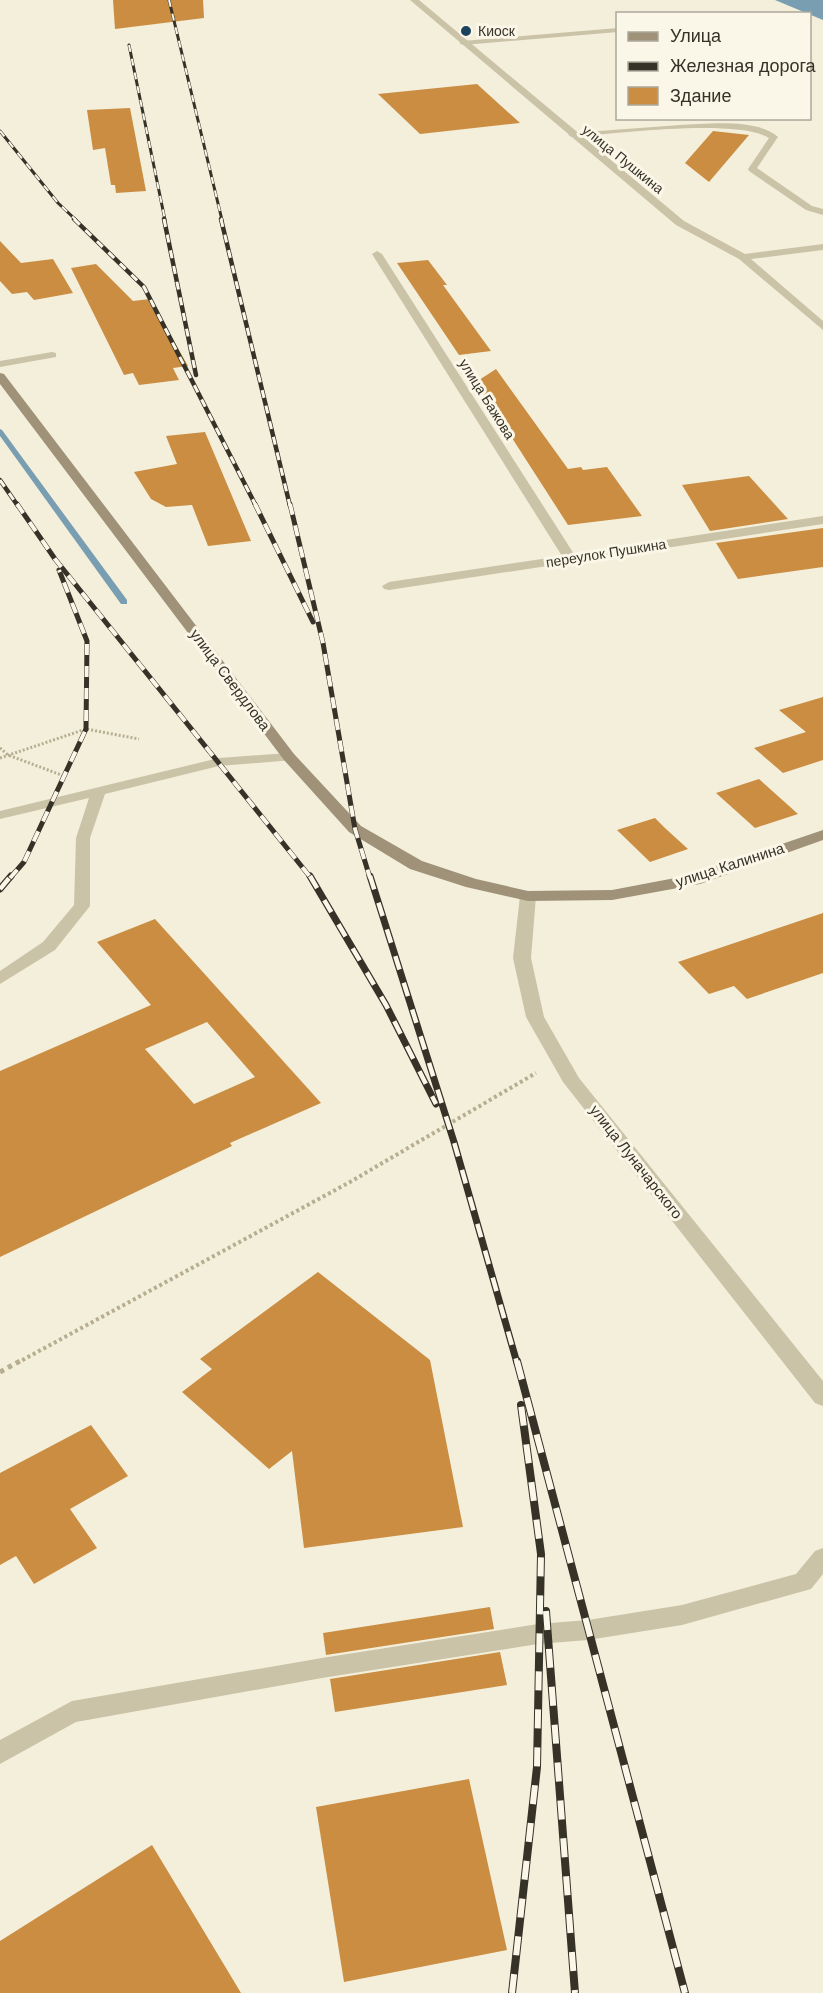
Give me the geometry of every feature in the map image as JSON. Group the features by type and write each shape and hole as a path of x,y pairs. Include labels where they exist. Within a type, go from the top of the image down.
{"main road":[{"name":"улица Свердлова","path":"0,376 289,757 355,829 416,865 472,883 528,896"},
{"name":"улица Калинина","path":"528,896 612,895 694,880 823,835"}],"street":[{"name":"улица Пушкина","path":"414,0 572,135 680,223 743,257 823,327"},
{"path":"743,257 823,247"},
{"name":"улица Бажова","path":"377,254 571,559"},
{"name":"переулок Пушкина","path":"389,586 823,520"},
{"name":"улица Луначарского","path":"528,896 522,958 535,1017 572,1082 823,1397"}],"lane":[{"path":"463,43 616,30"},
{"path":"572,135 728,126 768,131 774,137 753,169 808,208 823,212"},
{"path":"0,364 52,355"},
{"path":"0,815 219,762 289,757"},
{"path":"0,979 49,946 82,906 83,838 99,790"},
{"path":"0,1753 72,1712 322,1668 538,1634 588,1630 682,1616 803,1581 823,1558"}],"path":[{"path":"0,758 86,729 139,739"},
{"path":"0,748 8,755 99,790"},
{"path":"0,1372 350,1182 560,1060"}],"water":[{"path":"775,0 823,0 823,20 811,15 811,12 804,12"}],"building":[{"path":"113,0 203,0 204,18 115,29"},
{"path":"477,84 520,123 420,134 378,94"},
{"path":"130,108 146,191 116,193 115,185 111,185 105,148 93,150 87,110"},
{"path":"713,131 749,135 709,182 685,163"},
{"path":"0,241 21,263 53,259 73,293 34,300 27,292 12,294 0,281"},
{"path":"428,260 447,285 443,285 491,351 459,355 397,263"},
{"path":"96,264 133,301 150,299 188,366 173,368 179,380 139,385 133,373 124,375 71,268"},
{"path":"496,369 568,469 607,467 642,516 568,525 476,382"},
{"path":"205,432 251,541 208,546 192,505 166,507 151,499 134,472 177,464 166,436"},
{"path":"749,476 788,519 710,531 682,485"},
{"path":"823,528 823,567 738,579 716,543"},
{"path":"823,697 823,760 783,773 754,748 806,732 779,710"},
{"path":"759,779 798,814 755,828 716,793"},
{"path":"655,818 688,849 650,862 617,830"},
{"path":"823,913 823,973 747,999 734,986 709,994 678,962"},
{"path":"155,919 321,1103 230,1143 232,1146 0,1257 0,1071 151,1005 97,942","holes":["207,1022 255,1077 194,1104 145,1049"]},
{"path":"318,1272 430,1360 463,1527 304,1548 292,1451 269,1469 182,1392 212,1369 200,1359"},
{"path":"91,1425 128,1476 70,1509 97,1548 34,1584 16,1556 0,1565 0,1473"},
{"path":"490,1607 494,1629 326,1655 323,1633"},
{"path":"500,1652 507,1685 335,1712 330,1679"},
{"path":"469,1779 507,1950 344,1982 316,1807"},
{"path":"152,1845 241,1993 0,1993 0,1941"}],"waterway":[{"path":"0,431 124,602"}],"railway":[{"path":"169,0 222,220"},
{"path":"129,45 165,220"},
{"path":"0,131 58,203 76,220"},
{"path":"74,219 144,287 256,505"},
{"path":"164,219 196,375"},
{"path":"221,219 290,506"},
{"path":"0,480 18,506"},
{"path":"17,504 55,559 311,878"},
{"path":"290,504 323,643 355,829 370,878"},
{"path":"256,505 313,622"},
{"path":"10,878 24,862 86,729 87,641 59,570"},
{"path":"0,889 11,876"},
{"path":"310,876 386,1005 436,1104"},
{"path":"370,876 454,1142 517,1363"},
{"path":"517,1361 685,1993"},
{"path":"512,1993 537,1767 541,1554 521,1405"},
{"path":"546,1611 575,1993"}],"place":[{"name":"Киоск","path":"466,31"}]}
